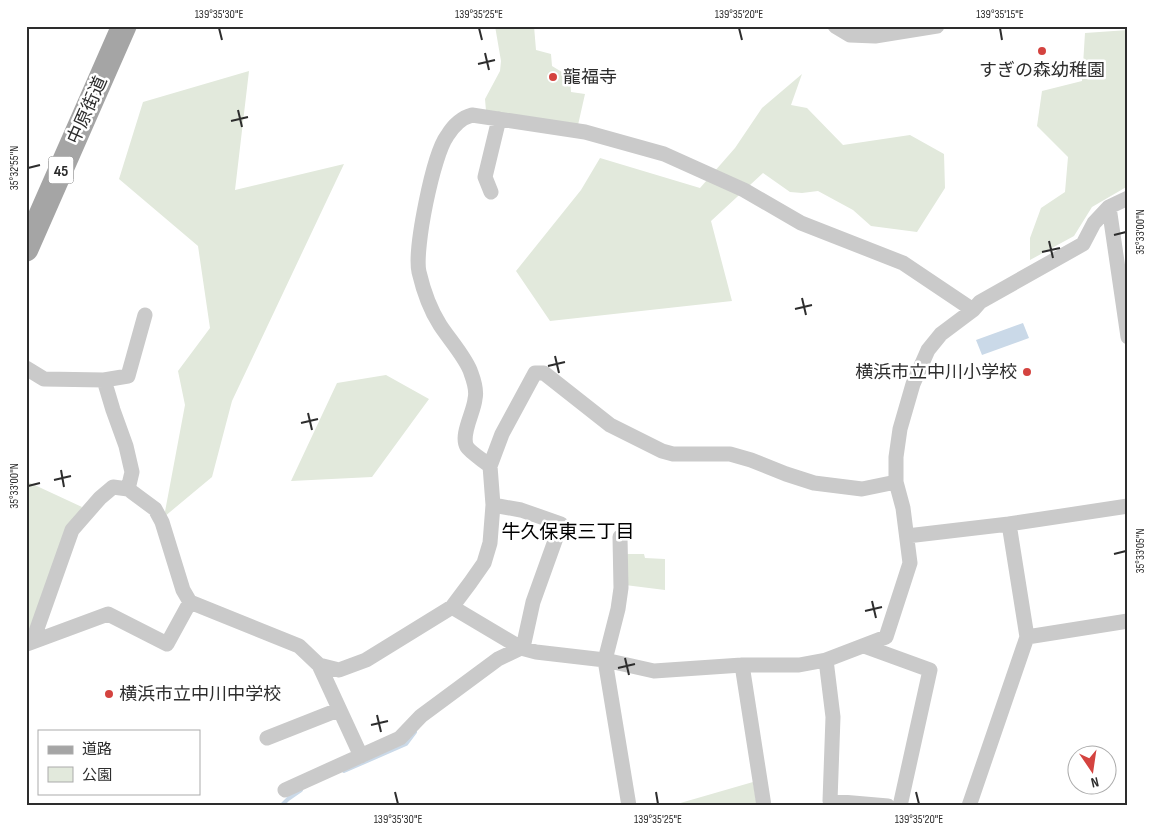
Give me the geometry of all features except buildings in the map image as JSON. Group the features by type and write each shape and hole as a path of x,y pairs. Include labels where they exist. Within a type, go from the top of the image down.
{"main road":[{"name":"中原街道","path":"26,249 124,26"}],"street":[{"path":"835,26 850,35 875,36 937,26"},
{"path":"490,466 467,447 466,429 476,397 471,371 439,323 424,289 417,259 424,214 435,166 446,137 462,118 472,115 585,132 664,154 744,190 801,223 903,264 974,310"},
{"path":"491,192 485,177 499,119"},
{"path":"452,607 521,648 536,652 605,660 654,671 742,665 798,665 826,660 886,637 910,563 903,508 896,482 896,458 900,429 913,384 928,350 941,334 974,310 980,302 1083,244 1094,223 1109,207 1128,198"},
{"path":"1109,207 1125,304 1128,337"},
{"path":"26,368 44,379 104,380 128,376 145,315"},
{"path":"319,665 339,670 366,660 452,607 484,563 490,543 493,505 490,466 502,434 536,373 544,373 610,425 662,451 674,454 730,454 814,483 862,489 896,482"},
{"path":"104,380 126,446 132,472 128,489"},
{"path":"30,642 72,530 100,498 113,487 128,489 156,509 162,522 183,590 190,602 299,646 319,665 338,710 361,756"},
{"path":"285,790 400,738 421,716 498,659 521,648 524,643 533,602 561,524 521,510 493,505"},
{"path":"906,536 1009,524 1128,506"},
{"path":"968,806 1027,637 1009,524"},
{"path":"620,536 621,588 618,609 605,660 628,806"},
{"path":"30,642 108,614 167,644 190,602"},
{"path":"1027,637 1128,621"},
{"path":"864,646 930,670 900,806"},
{"path":"826,660 833,717 830,802 888,806"},
{"path":"742,665 764,806"},
{"path":"267,738 338,710"}],"green space":[{"path":"495,26 534,26 536,50 551,54 552,66 570,77 571,92 585,94 578,125 486,111 485,99 500,71 501,61"},
{"path":"1128,30 1128,186 1092,207 1074,236 1030,260 1030,238 1041,208 1065,192 1068,157 1037,126 1042,91 1082,81 1085,33"},
{"path":"249,71 235,190 344,164 232,401 212,477 164,517 185,405 178,371 210,328 198,246 119,179 143,102"},
{"path":"802,74 791,105 807,108 843,145 910,135 944,154 945,188 917,232 871,226 853,210 818,191 790,192 763,173 711,221 732,301 550,321 516,271 581,190 600,158 700,188 735,148 762,108"},
{"path":"386,375 429,399 372,477 291,481 337,383"},
{"path":"26,481 82,507 60,544 26,641"},
{"path":"623,554 644,554 645,558 665,559 665,590 625,585"},
{"path":"753,782 757,806 670,806"}],"water":[{"path":"1023,323 1029,338 982,355 976,340"}],"waterway":[{"path":"344,771 406,744 415,732"},
{"path":"281,806 301,790"}],"place":[{"name":"すぎの森幼稚園","path":"1042,51"},
{"name":"龍福寺","path":"553,77"},
{"name":"横浜市立中川小学校","path":"1027,372"},
{"name":"横浜市立中川中学校","path":"109,694"}],"district":[{"name":"牛久保東三丁目","path":"568,531"}]}
